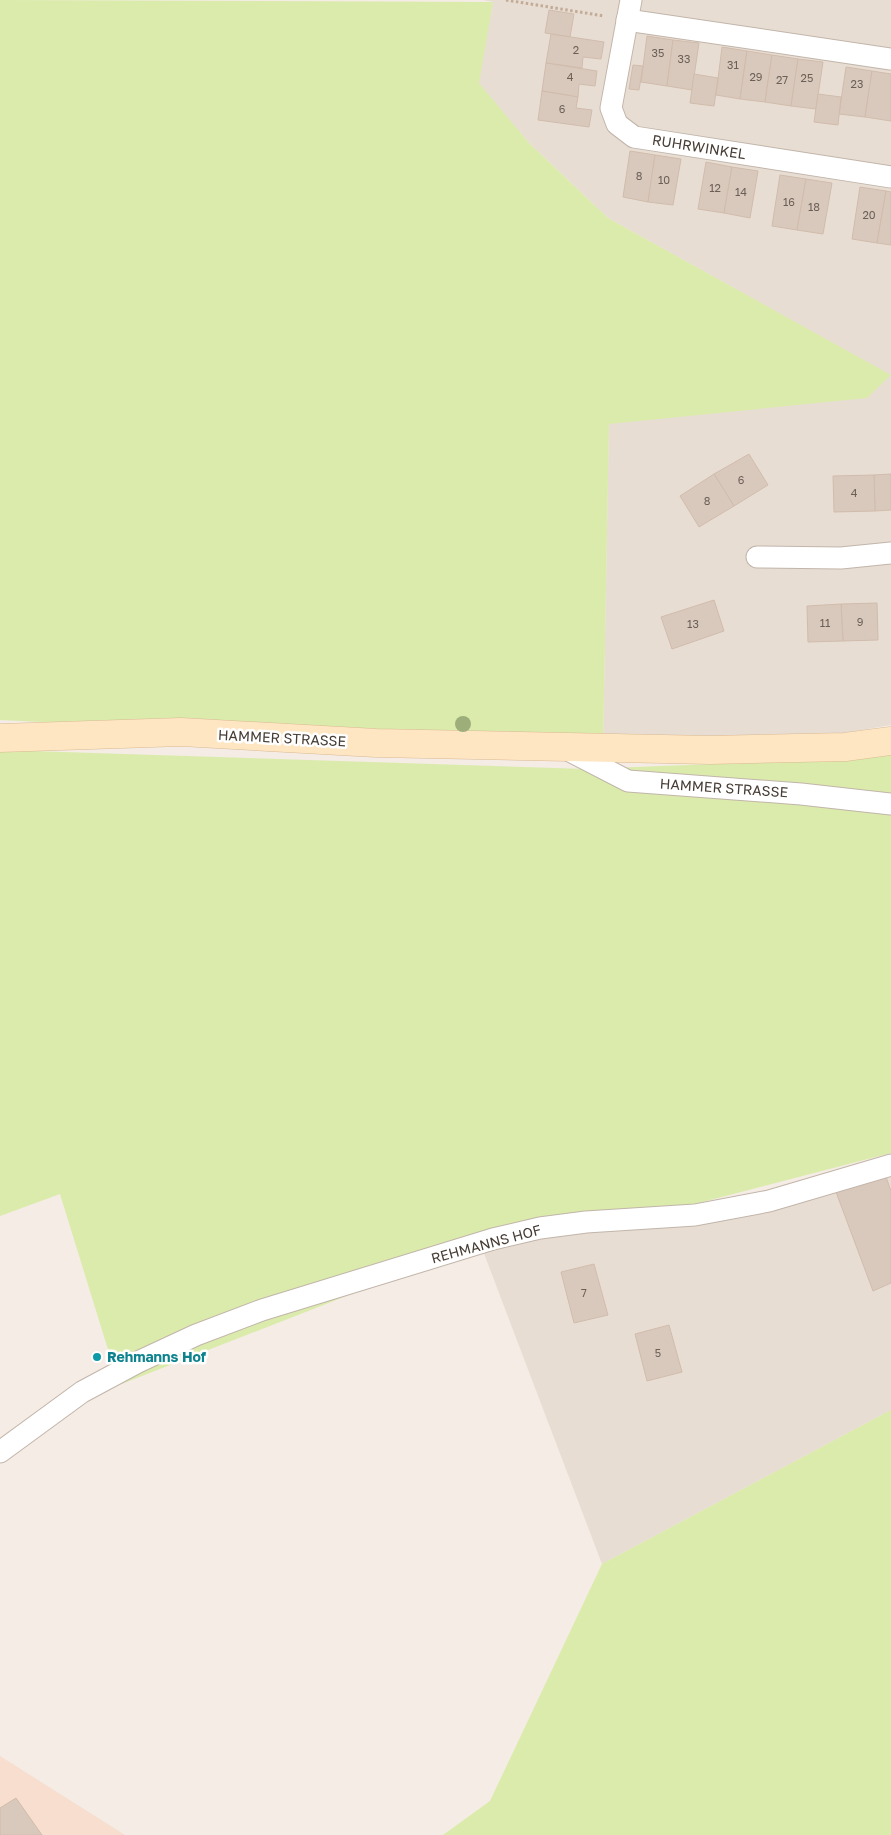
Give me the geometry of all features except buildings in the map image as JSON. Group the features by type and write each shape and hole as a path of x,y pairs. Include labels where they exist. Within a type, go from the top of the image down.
{"main road":[{"name":"HAMMER STRASSE","path":"0,738 181,732 376,743 564,748 778,750 845,747 891,741"}],"street":[{"path":"629,10 891,59"},
{"name":"RUHRWINKEL","path":"629,10 611,108 617,124 634,137 891,177"},
{"path":"757,557 841,558 891,553"},
{"name":"HAMMER STRASSE","path":"564,748 628,781 801,794 891,804"},
{"name":"REHMANNS HOF","path":"0,1452 82,1392 196,1334 262,1310 493,1239 586,1222 695,1215 714,1212 769,1201 891,1165"}],"path":[{"path":"506,0 629,10"}],"shaded area":[{"path":"483,0 891,0 891,725 838,734 603,748 609,420 890,375 608,218 529,143 478,83 493,2"},
{"path":"891,1170 891,1410 602,1564 480,1243"},
{"path":"0,1756 125,1835 0,1835"}],"green space":[{"path":"0,0 493,2 479,83 529,143 608,218 891,375 867,398 609,424 603,748 0,720"},
{"path":"0,750 585,769 844,759 891,751 891,1153 687,1206 479,1244 119,1385 60,1194 0,1216"},
{"path":"891,1410 891,1835 443,1835 490,1801 602,1564"}],"place":[{"name":"Rehmanns Hof","path":"97,1357"}]}
